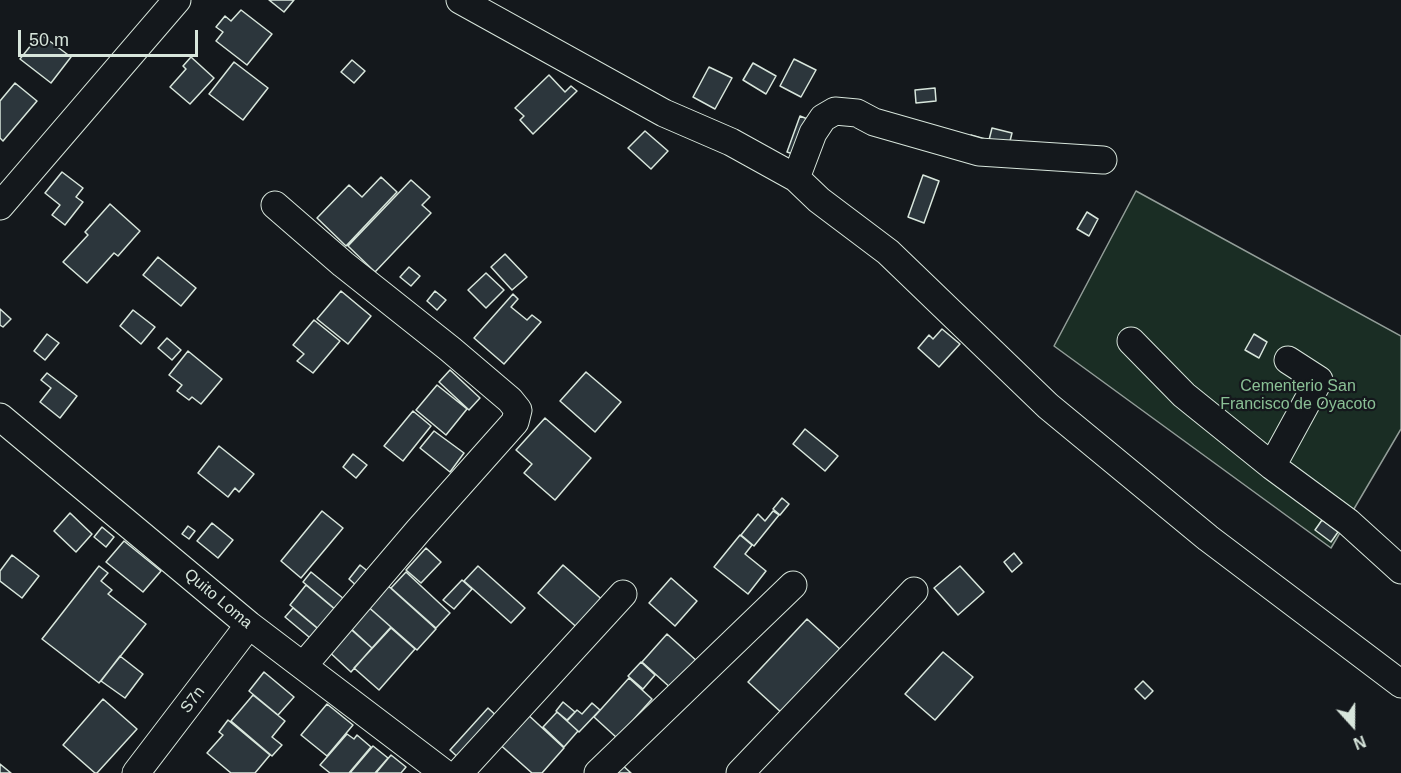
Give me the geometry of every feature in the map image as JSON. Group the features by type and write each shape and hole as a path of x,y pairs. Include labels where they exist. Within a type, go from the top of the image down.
{"street":[{"path":"0,206 177,0"},
{"path":"460,0 664,113 731,142 796,178 819,200 888,252 1048,406 1208,538 1401,684"},
{"path":"796,178 813,133 822,118 835,111 857,113 874,122 979,152 1103,160"},
{"path":"274,205 343,264 450,349 510,400 518,410 515,422 417,531 303,666"},
{"path":"1131,341 1184,394 1272,466 1348,522 1401,570"},
{"path":"1272,466 1319,381 1288,360"},
{"name":"Quito Loma","path":"0,417 249,625 444,773"},
{"path":"598,773 792,585"},
{"path":"740,773 914,591"},
{"path":"459,773 623,594"},
{"name":"S7n","path":"136,773 249,625"}],"green space":[{"name":"Cementerio San Francisco de Oyacoto","path":"1136,191 1401,336 1401,429 1331,548 1054,346"}],"building":[{"path":"269,0 294,0 284,12"},
{"path":"241,10 272,34 247,65 216,41 223,32 216,27 225,16 231,21"},
{"path":"40,34 71,57 51,83 20,59"},
{"path":"191,57 214,78 190,104 170,87 186,69 183,66"},
{"path":"794,59 816,70 801,97 780,86"},
{"path":"352,60 365,71 354,83 341,72"},
{"path":"234,62 268,88 243,120 209,94"},
{"path":"753,63 776,76 766,94 743,80"},
{"path":"709,67 732,78 715,109 693,97"},
{"path":"549,75 565,92 571,86 577,91 533,134 520,120 524,116 515,108"},
{"path":"15,83 37,101 3,141 0,138 0,101"},
{"path":"935,88 936,101 916,103 915,90"},
{"path":"800,116 810,120 796,155 787,152"},
{"path":"992,128 1012,133 1007,153 969,143 971,135 989,140"},
{"path":"645,131 668,151 651,169 628,148"},
{"path":"62,172 83,188 76,197 83,202 65,225 52,215 60,205 45,193"},
{"path":"923,175 939,181 924,223 908,217"},
{"path":"381,177 397,192 346,246 317,218 349,185 362,197"},
{"path":"411,180 430,197 422,205 431,213 375,272 348,246"},
{"path":"110,204 140,231 118,256 114,253 87,283 63,262 88,235 85,232"},
{"path":"1087,212 1098,219 1089,236 1077,229"},
{"path":"505,254 527,277 512,290 491,267"},
{"path":"158,257 196,288 181,306 143,275"},
{"path":"409,267 420,276 411,286 400,277"},
{"path":"486,273 504,290 486,308 468,290"},
{"path":"341,291 371,316 348,344 317,319"},
{"path":"435,291 446,300 437,310 427,301"},
{"path":"513,294 518,299 511,307 527,320 532,315 541,322 504,364 474,338"},
{"path":"0,309 11,319 3,327 0,325"},
{"path":"133,310 155,327 141,344 120,326"},
{"path":"314,320 340,341 313,373 297,361 304,354 293,345"},
{"path":"942,329 960,344 939,367 918,348 929,335 933,339"},
{"path":"47,334 59,343 45,360 34,351"},
{"path":"1254,334 1267,342 1259,358 1245,350"},
{"path":"167,338 181,350 172,360 158,348"},
{"path":"188,351 222,379 201,404 192,397 189,400 177,391 182,385 169,375"},
{"path":"450,370 480,398 469,410 439,382"},
{"path":"586,372 621,402 595,432 560,401"},
{"path":"47,373 77,396 60,418 40,402 51,388 41,380"},
{"path":"437,385 467,409 446,435 416,410"},
{"path":"413,411 431,426 403,461 384,446"},
{"path":"545,418 591,458 555,500 524,473 532,464 516,450"},
{"path":"805,429 838,456 825,471 793,444"},
{"path":"434,431 464,453 450,472 420,448"},
{"path":"219,446 254,474 239,492 235,488 228,497 198,473"},
{"path":"353,454 367,465 356,478 343,467"},
{"path":"782,498 789,504 780,515 773,509"},
{"path":"322,511 343,528 301,578 281,561"},
{"path":"773,511 779,515 754,546 741,535 758,514 765,521"},
{"path":"70,513 92,534 76,552 54,531"},
{"path":"1322,520 1338,532 1331,542 1315,530"},
{"path":"212,523 233,540 218,558 197,541"},
{"path":"188,526 195,531 189,539 182,534"},
{"path":"102,527 114,537 106,547 94,537"},
{"path":"740,535 752,545 745,554 766,571 748,594 714,567"},
{"path":"124,541 161,571 143,592 106,562"},
{"path":"426,548 441,562 421,583 406,570"},
{"path":"1014,553 1022,563 1012,572 1004,562"},
{"path":"12,555 39,576 22,598 0,581 0,571"},
{"path":"360,565 370,573 358,587 349,579"},
{"path":"563,565 606,603 581,631 538,593"},
{"path":"99,566 108,573 101,581 112,590 108,594 146,624 99,683 42,639"},
{"path":"478,566 525,608 511,623 464,581"},
{"path":"960,566 984,592 958,615 934,588"},
{"path":"311,572 344,599 335,609 303,582"},
{"path":"406,572 450,613 436,628 391,588"},
{"path":"671,578 697,601 675,626 649,603"},
{"path":"462,580 472,589 454,609 443,600"},
{"path":"385,583 436,629 417,650 365,604"},
{"path":"306,585 337,611 321,631 290,605"},
{"path":"366,605 391,627 372,648 347,625"},
{"path":"293,608 323,633 315,642 285,617"},
{"path":"807,619 842,651 783,714 748,682"},
{"path":"346,625 372,648 351,672 325,648"},
{"path":"391,628 415,649 379,690 354,668"},
{"path":"667,634 698,662 673,690 642,662"},
{"path":"943,652 973,677 935,720 905,694"},
{"path":"120,656 143,674 125,698 101,681"},
{"path":"641,662 655,675 643,689 628,676"},
{"path":"264,672 294,697 278,715 249,691"},
{"path":"629,678 652,699 617,738 594,717"},
{"path":"1143,681 1153,691 1145,699 1135,689"},
{"path":"253,695 285,721 272,737 282,745 272,756 231,721"},
{"path":"103,699 137,729 95,773 63,745"},
{"path":"563,702 575,712 567,720 556,711"},
{"path":"592,703 600,710 579,732 567,721 577,710 582,714"},
{"path":"327,704 353,725 327,756 301,735"},
{"path":"488,708 501,720 463,762 450,750"},
{"path":"525,712 564,748 542,773 532,773 497,742"},
{"path":"557,712 578,731 564,747 543,727"},
{"path":"228,720 270,755 255,773 231,773 207,753 223,735 219,732"},
{"path":"347,734 354,739 357,735 371,747 349,773 330,773 320,765"},
{"path":"373,746 388,758 375,773 350,773"},
{"path":"391,755 406,767 401,773 376,773"},
{"path":"620,763 631,773 610,773"},
{"path":"0,764 11,773 0,773"}]}
